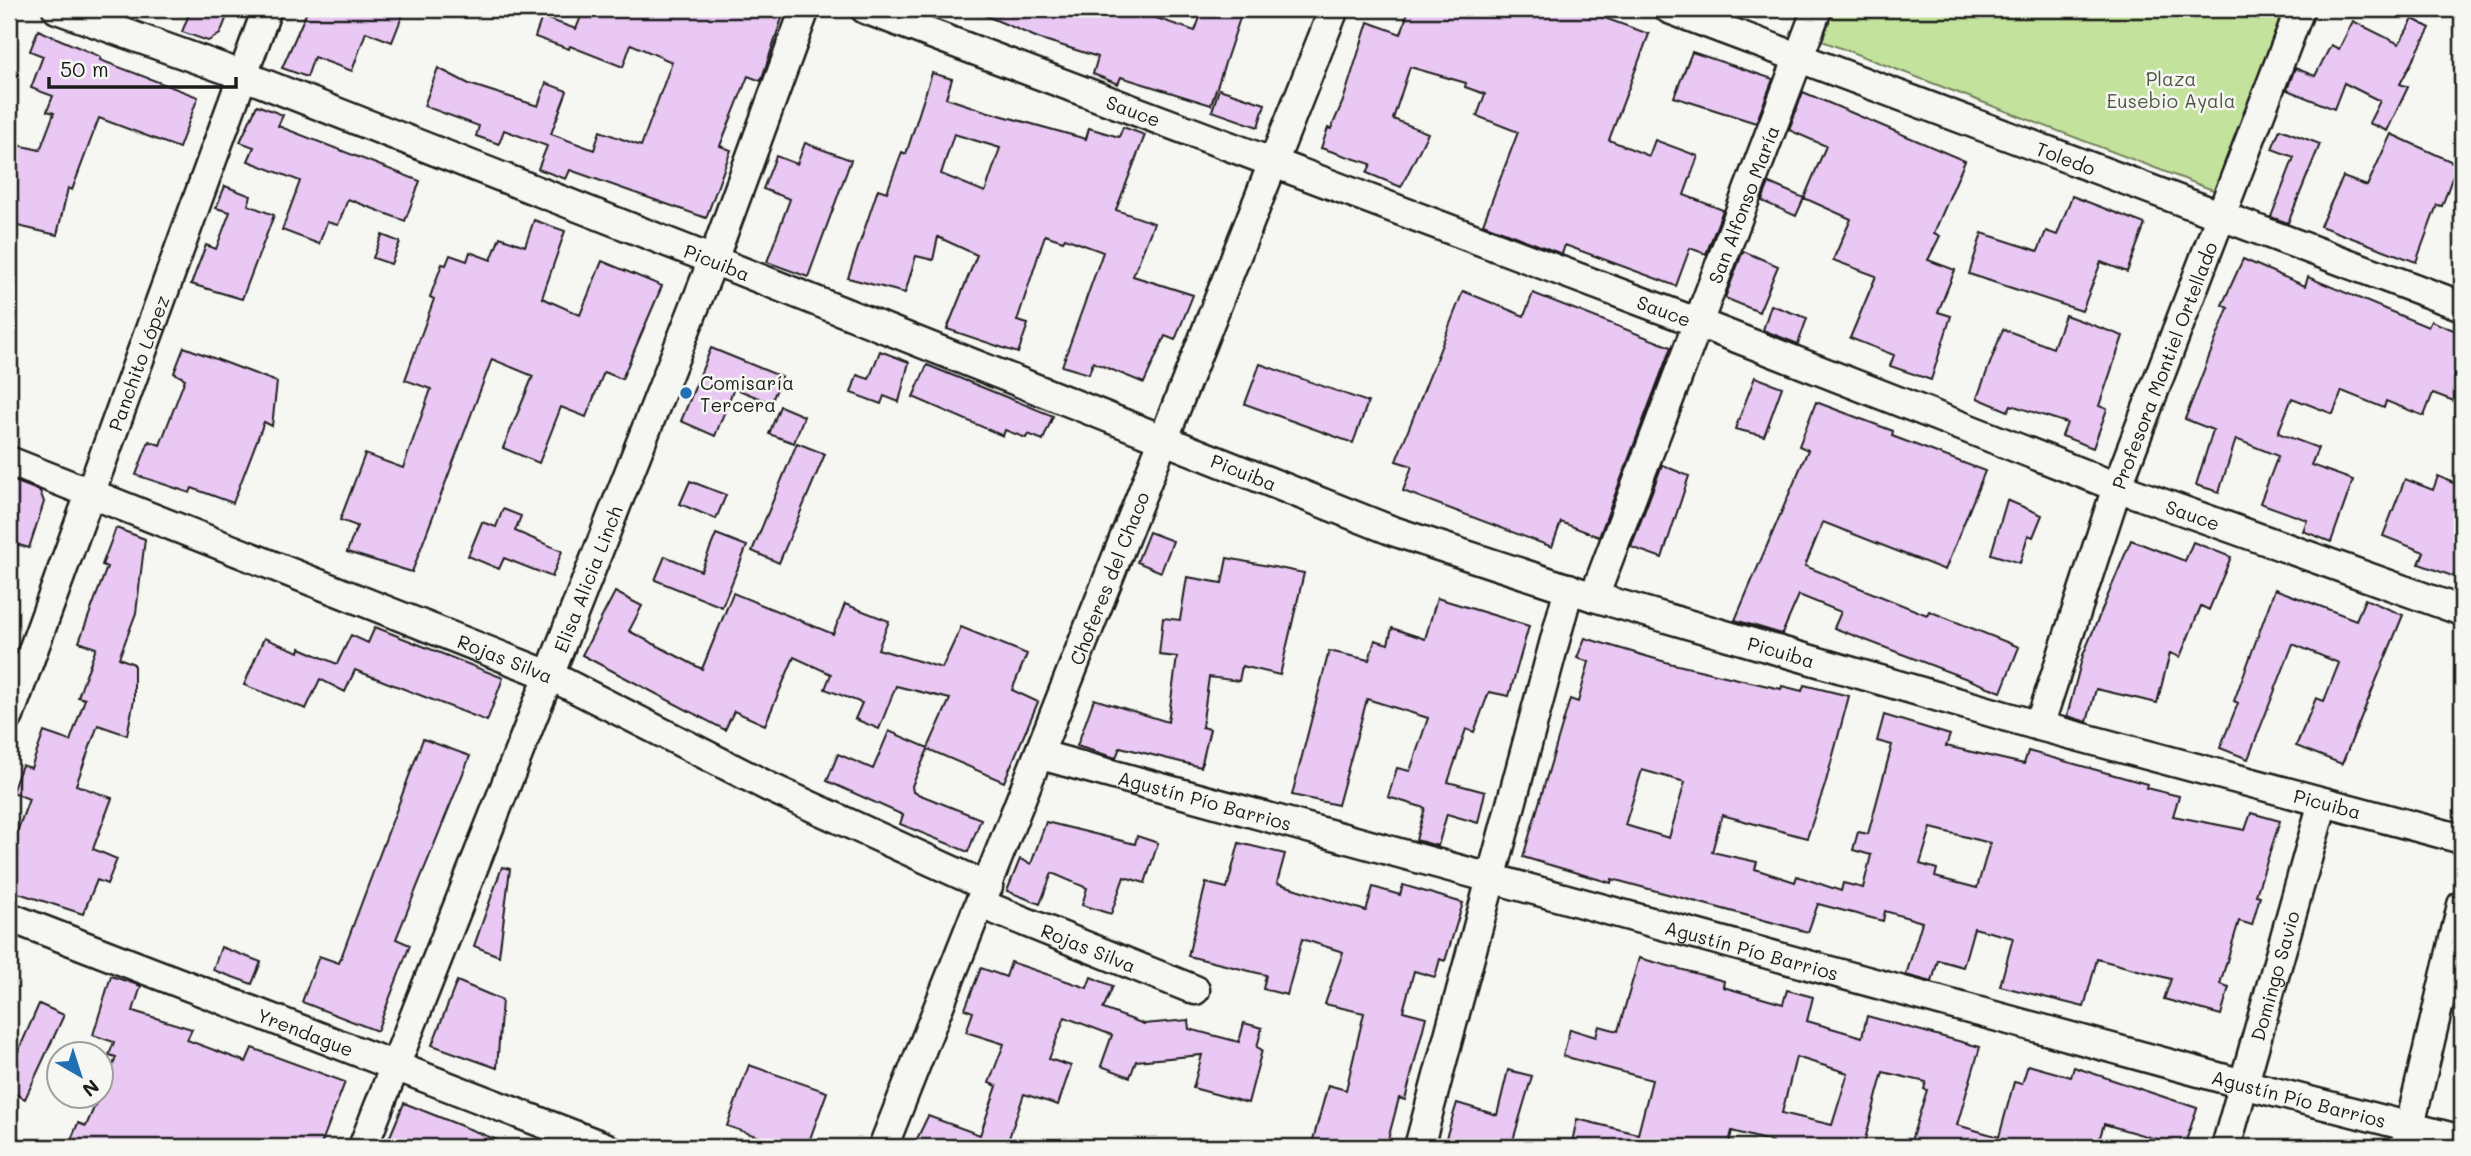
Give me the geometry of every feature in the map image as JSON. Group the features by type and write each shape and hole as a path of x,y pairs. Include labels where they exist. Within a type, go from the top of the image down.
{"street":[{"name":"Picuiba","path":"57,9 242,75 1393,531 1582,593 2039,726 2462,839"},
{"name":"Panchito López","path":"9,716 267,9"},
{"name":"Elisa Alicia Linch","path":"363,1147 713,260 805,9"},
{"name":"Sauce","path":"864,9 1696,321 2117,487 2462,611"},
{"name":"Choferes del Chaco","path":"883,1147 985,896 1335,9"},
{"name":"Toledo","path":"1669,9 2462,306"},
{"name":"San Alfonso María","path":"1419,1147 1493,880 1582,593 1696,321 1817,9"},
{"name":"Profesora Montiel Ortellado","path":"2039,726 2117,487 2300,9"},
{"name":"Rojas Silva","path":"9,461 551,676 985,896 1195,990"},
{"name":"Agustín Pío Barrios","path":"1041,755 2243,1084 2408,1136 2462,1140"},
{"name":"Domingo Savio","path":"2226,1147 2323,803"},
{"path":"2408,1136 2462,905"},
{"name":"Yrendague","path":"9,917 605,1147"}],"green space":[{"name":"Plaza Eusebio Ayala","path":"1834,9 2286,9 2218,192 1822,41"}],"building":[{"path":"191,9 230,9 220,34 208,41 182,32"},
{"path":"308,9 405,9 392,42 366,32 352,71 314,57 307,77 282,68"},
{"path":"584,9 785,9 761,81 748,76 720,146 731,150 706,218 570,170 566,179 538,169 547,146 504,130 499,144 476,136 479,126 424,106 438,68 469,84 538,106 546,83 567,91 551,134 594,150 600,131 641,146 672,62 631,44 623,67 570,46 569,49 535,37 542,17 576,29"},
{"path":"970,9 1146,9 1144,14 1195,31 1203,9 1243,9 1211,105 1121,77 1118,84 1093,74 1098,57 1038,38"},
{"path":"1409,9 1580,9 1649,34 1609,140 1649,156 1655,140 1698,156 1684,195 1723,210 1706,254 1690,248 1676,286 1565,245 1562,254 1483,224 1518,132 1477,116 1485,94 1465,87 1466,83 1410,67 1393,119 1428,133 1401,187 1367,173 1371,164 1321,148 1328,128 1331,129 1343,101 1368,22 1401,34"},
{"path":"2413,19 2430,28 2400,84 2408,87 2387,131 2369,123 2380,101 2344,83 2334,109 2287,90 2295,68 2315,76 2331,45 2339,49 2353,21 2399,44"},
{"path":"38,30 101,57 100,60 198,97 179,148 99,118 72,190 68,188 57,235 9,224 9,143 40,150 54,113 47,111 53,96 31,88 43,56 30,51"},
{"path":"1692,52 1773,79 1756,123 1674,97"},
{"path":"932,73 952,79 946,98 985,111 1086,139 1089,128 1119,137 1123,127 1145,135 1116,210 1154,223 1133,276 1193,295 1175,340 1165,336 1144,383 1093,362 1089,374 1062,366 1103,252 1065,238 1063,241 1045,235 1017,321 1028,324 1018,353 947,329 977,255 938,237 933,260 916,256 905,293 848,278 878,189 887,192 902,152 906,154","holes":["954,134 1000,148 985,192 941,174"]},
{"path":"1219,89 1265,104 1258,127 1212,111"},
{"path":"1803,92 1965,161 1934,233 1940,236 1928,260 1955,270 1938,312 1951,316 1931,380 1890,366 1894,355 1850,338 1876,276 1833,260 1851,219 1804,198 1826,146 1789,130"},
{"path":"257,105 283,115 278,126 420,181 405,221 348,199 338,225 327,222 319,244 282,230 300,181 248,161 254,147 240,142"},
{"path":"2280,129 2320,144 2288,223 2271,217 2294,157 2272,149"},
{"path":"2391,134 2457,164 2442,206 2437,205 2416,262 2320,226 2343,177 2367,186"},
{"path":"805,143 851,160 808,277 767,262 790,199 763,189 776,156 797,164"},
{"path":"1769,183 1804,198 1796,216 1762,201"},
{"path":"225,186 251,196 248,205 274,215 242,299 191,284 206,245 216,249 230,212 216,208"},
{"path":"2072,196 2145,224 2127,272 2101,262 2082,311 1969,274 1982,233 2038,251 2046,231 2057,235"},
{"path":"534,220 565,231 542,298 580,315 602,261 662,286 622,379 604,372 586,417 561,407 539,463 503,448 533,376 492,359 412,572 347,552 357,526 340,520 365,454 403,468 431,389 405,380 434,299 430,297 442,264 446,265 450,255 467,261 470,252 491,260 500,237 525,246"},
{"path":"382,235 400,242 391,264 373,258"},
{"path":"1743,251 1778,266 1759,312 1725,298"},
{"path":"2243,259 2305,286 2308,277 2428,327 2431,321 2459,332 2456,338 2462,341 2462,404 2433,393 2424,416 2386,401 2384,408 2342,391 2333,414 2292,398 2278,433 2318,448 2311,465 2353,480 2331,542 2303,531 2307,520 2260,503 2278,456 2236,439 2219,492 2196,485 2213,430 2185,419 2228,308 2222,305"},
{"path":"1463,291 1524,316 1533,293 1671,347 1599,537 1561,522 1552,547 1403,491 1412,466 1396,461"},
{"path":"1771,305 1807,318 1798,344 1763,330"},
{"path":"2065,315 2123,336 2099,406 2107,409 2093,448 2062,436 2067,423 2011,405 2008,411 1977,398 2003,329 2053,348"},
{"path":"184,347 277,382 272,426 264,422 233,503 192,488 190,493 136,475 149,441 160,445 185,379 174,373"},
{"path":"711,348 782,377 771,403 734,388 715,436 681,421"},
{"path":"880,351 909,362 899,402 884,396 881,404 851,393 857,375 869,379"},
{"path":"1260,364 1368,402 1353,443 1245,404"},
{"path":"927,365 1053,416 1043,440 1028,434 1026,438 1005,430 1003,436 913,397"},
{"path":"1755,377 1782,387 1764,436 1735,429"},
{"path":"1816,402 1893,431 1892,436 1985,471 1945,570 1823,522 1805,566 1927,615 1929,611 2019,647 2001,692 1834,628 1841,612 1799,595 1782,634 1735,620 1808,450 1799,446"},
{"path":"780,406 804,416 794,443 769,434"},
{"path":"797,443 825,454 779,563 752,551"},
{"path":"1662,465 1689,476 1662,558 1631,547"},
{"path":"2438,476 2462,487 2462,560 2455,577 2419,564 2424,552 2383,536 2405,479 2433,490"},
{"path":"9,479 40,491 44,502 29,548 9,542"},
{"path":"690,481 726,495 716,519 680,504"},
{"path":"2007,500 2042,515 2033,537 2028,535 2020,563 1991,554"},
{"path":"503,509 521,516 515,531 562,551 552,577 504,558 499,569 468,556 482,522 496,527"},
{"path":"116,528 145,539 136,613 119,658 134,664 134,700 127,735 98,725 76,785 112,798 93,849 117,859 107,884 97,880 83,914 9,890 9,854 29,799 12,792 22,765 31,768 44,732 70,741 85,699 78,697 96,648 79,642 107,567 102,565"},
{"path":"1149,532 1173,541 1161,572 1137,562"},
{"path":"716,534 747,546 722,607 655,580 665,556 701,571"},
{"path":"2131,540 2185,561 2193,542 2231,557 2209,610 2201,606 2180,657 2170,653 2157,703 2096,689 2087,722 2067,716 2083,655"},
{"path":"1227,558 1304,573 1280,675 1242,666 1239,681 1209,677 1202,727 1210,729 1201,767 1120,747 1116,758 1077,746 1094,699 1168,722 1177,657 1159,655 1163,618 1180,620 1187,577 1222,583"},
{"path":"2275,589 2356,620 2365,599 2403,615 2342,764 2296,746 2316,698 2324,701 2339,663 2293,644 2248,759 2220,748 2238,703 2234,701"},
{"path":"615,592 642,606 629,631 702,669 733,593 833,634 845,604 889,621 878,649 942,668 961,627 1027,654 1012,690 1038,702 1004,782 928,749 912,786 913,792 981,819 968,852 900,824 903,815 827,781 838,754 873,769 889,731 928,748 950,699 896,686 879,729 855,719 862,703 825,689 831,674 794,657 765,725 734,711 725,730 582,655"},
{"path":"1437,598 1529,626 1509,696 1489,692 1474,732 1466,729 1448,782 1485,792 1478,823 1447,814 1438,846 1416,840 1425,808 1388,797 1397,768 1410,771 1428,718 1367,699 1338,805 1292,795 1329,651 1369,660 1375,640 1388,644 1392,628 1425,639"},
{"path":"375,627 503,678 487,721 355,670 345,692 320,679 306,709 244,685 264,638 299,652 300,648 337,664 351,635 368,643"},
{"path":"1585,638 1669,663 1781,689 1782,686 1802,691 1804,685 1849,696 1825,785 1807,838 1722,815 1712,852 1757,862 1755,869 1795,882 1797,876 1841,891 1843,883 1863,888 1871,855 1853,850 1858,832 1868,834 1892,745 1877,741 1884,715 1950,735 1946,746 2024,764 2028,751 2147,784 2146,788 2179,796 2173,816 2245,830 2251,813 2280,821 2256,895 2260,896 2252,925 2239,921 2220,984 2229,987 2221,1015 2164,999 2171,979 2097,959 2084,1007 2000,986 2013,938 1974,928 1963,967 1938,960 1932,982 1906,975 1922,922 1885,911 1883,921 1818,904 1808,932 1612,879 1611,883 1523,857 1570,699 1578,702 1589,662 1577,658","holes":["1642,770 1685,782 1669,838 1625,825","1931,828 1990,843 1977,888 1935,877 1937,869 1920,864"]},
{"path":"423,739 470,756 396,939 410,945 377,1031 302,1002 319,956 339,963"},
{"path":"1046,822 1135,844 1137,836 1158,843 1145,883 1124,877 1111,914 1082,905 1087,888 1052,873 1040,904 1007,891 1020,859 1031,864"},
{"path":"1239,843 1285,854 1277,883 1366,911 1373,887 1400,895 1403,885 1463,903 1445,961 1440,959 1435,977 1414,971 1403,1011 1426,1017 1405,1100 1399,1098 1386,1147 1367,1142 1365,1147 1311,1147 1328,1085 1346,1090 1364,1013 1325,1004 1343,952 1302,939 1287,995 1263,989 1266,975 1188,956 1206,883 1227,888"},
{"path":"502,867 510,869 499,956 474,946"},
{"path":"221,947 261,962 252,984 213,970"},
{"path":"1639,958 1724,981 1723,987 1783,1004 1787,990 1813,997 1807,1021 1862,1037 1867,1016 1980,1047 1957,1125 1999,1137 2014,1082 2022,1084 2028,1065 2071,1077 2074,1067 2197,1108 2184,1147 2104,1124 2097,1147 1909,1147 1927,1090 1924,1089 1926,1082 1883,1072 1863,1147 1772,1147 1773,1142 1732,1131 1728,1147 1571,1147 1577,1119 1638,1134 1652,1080 1563,1056 1570,1029 1596,1037 1599,1026 1618,1031","holes":["1796,1057 1848,1073 1832,1125 1782,1113"]},
{"path":"1011,962 1087,988 1091,977 1113,986 1103,1009 1144,1024 1188,1020 1189,1029 1239,1042 1244,1023 1262,1028 1257,1047 1262,1050 1248,1103 1193,1088 1202,1055 1136,1061 1130,1077 1101,1066 1112,1035 1065,1017 1049,1059 1071,1066 1058,1105 1024,1094 1006,1147 913,1147 928,1116 980,1135 997,1086 989,1083 1004,1044 966,1032 973,1012 965,1009 981,968 1006,977"},
{"path":"111,976 141,986 133,1011 192,1029 187,1040 246,1062 252,1048 345,1082 320,1147 68,1147 78,1123 86,1126 93,1110 116,1110 116,1040 93,1035"},
{"path":"457,981 502,1000 497,1068 432,1045"},
{"path":"39,1004 64,1015 52,1040 46,1040 46,1054 25,1099 9,1091 9,1059 14,1061"},
{"path":"749,1065 827,1092 807,1147 788,1147 727,1126"},
{"path":"1508,1070 1532,1076 1511,1147 1455,1147 1444,1144 1457,1103 1497,1115"},
{"path":"404,1103 512,1147 407,1147 388,1141"}],"place":[{"name":"Comisaría Tercera","path":"686,393"}]}
